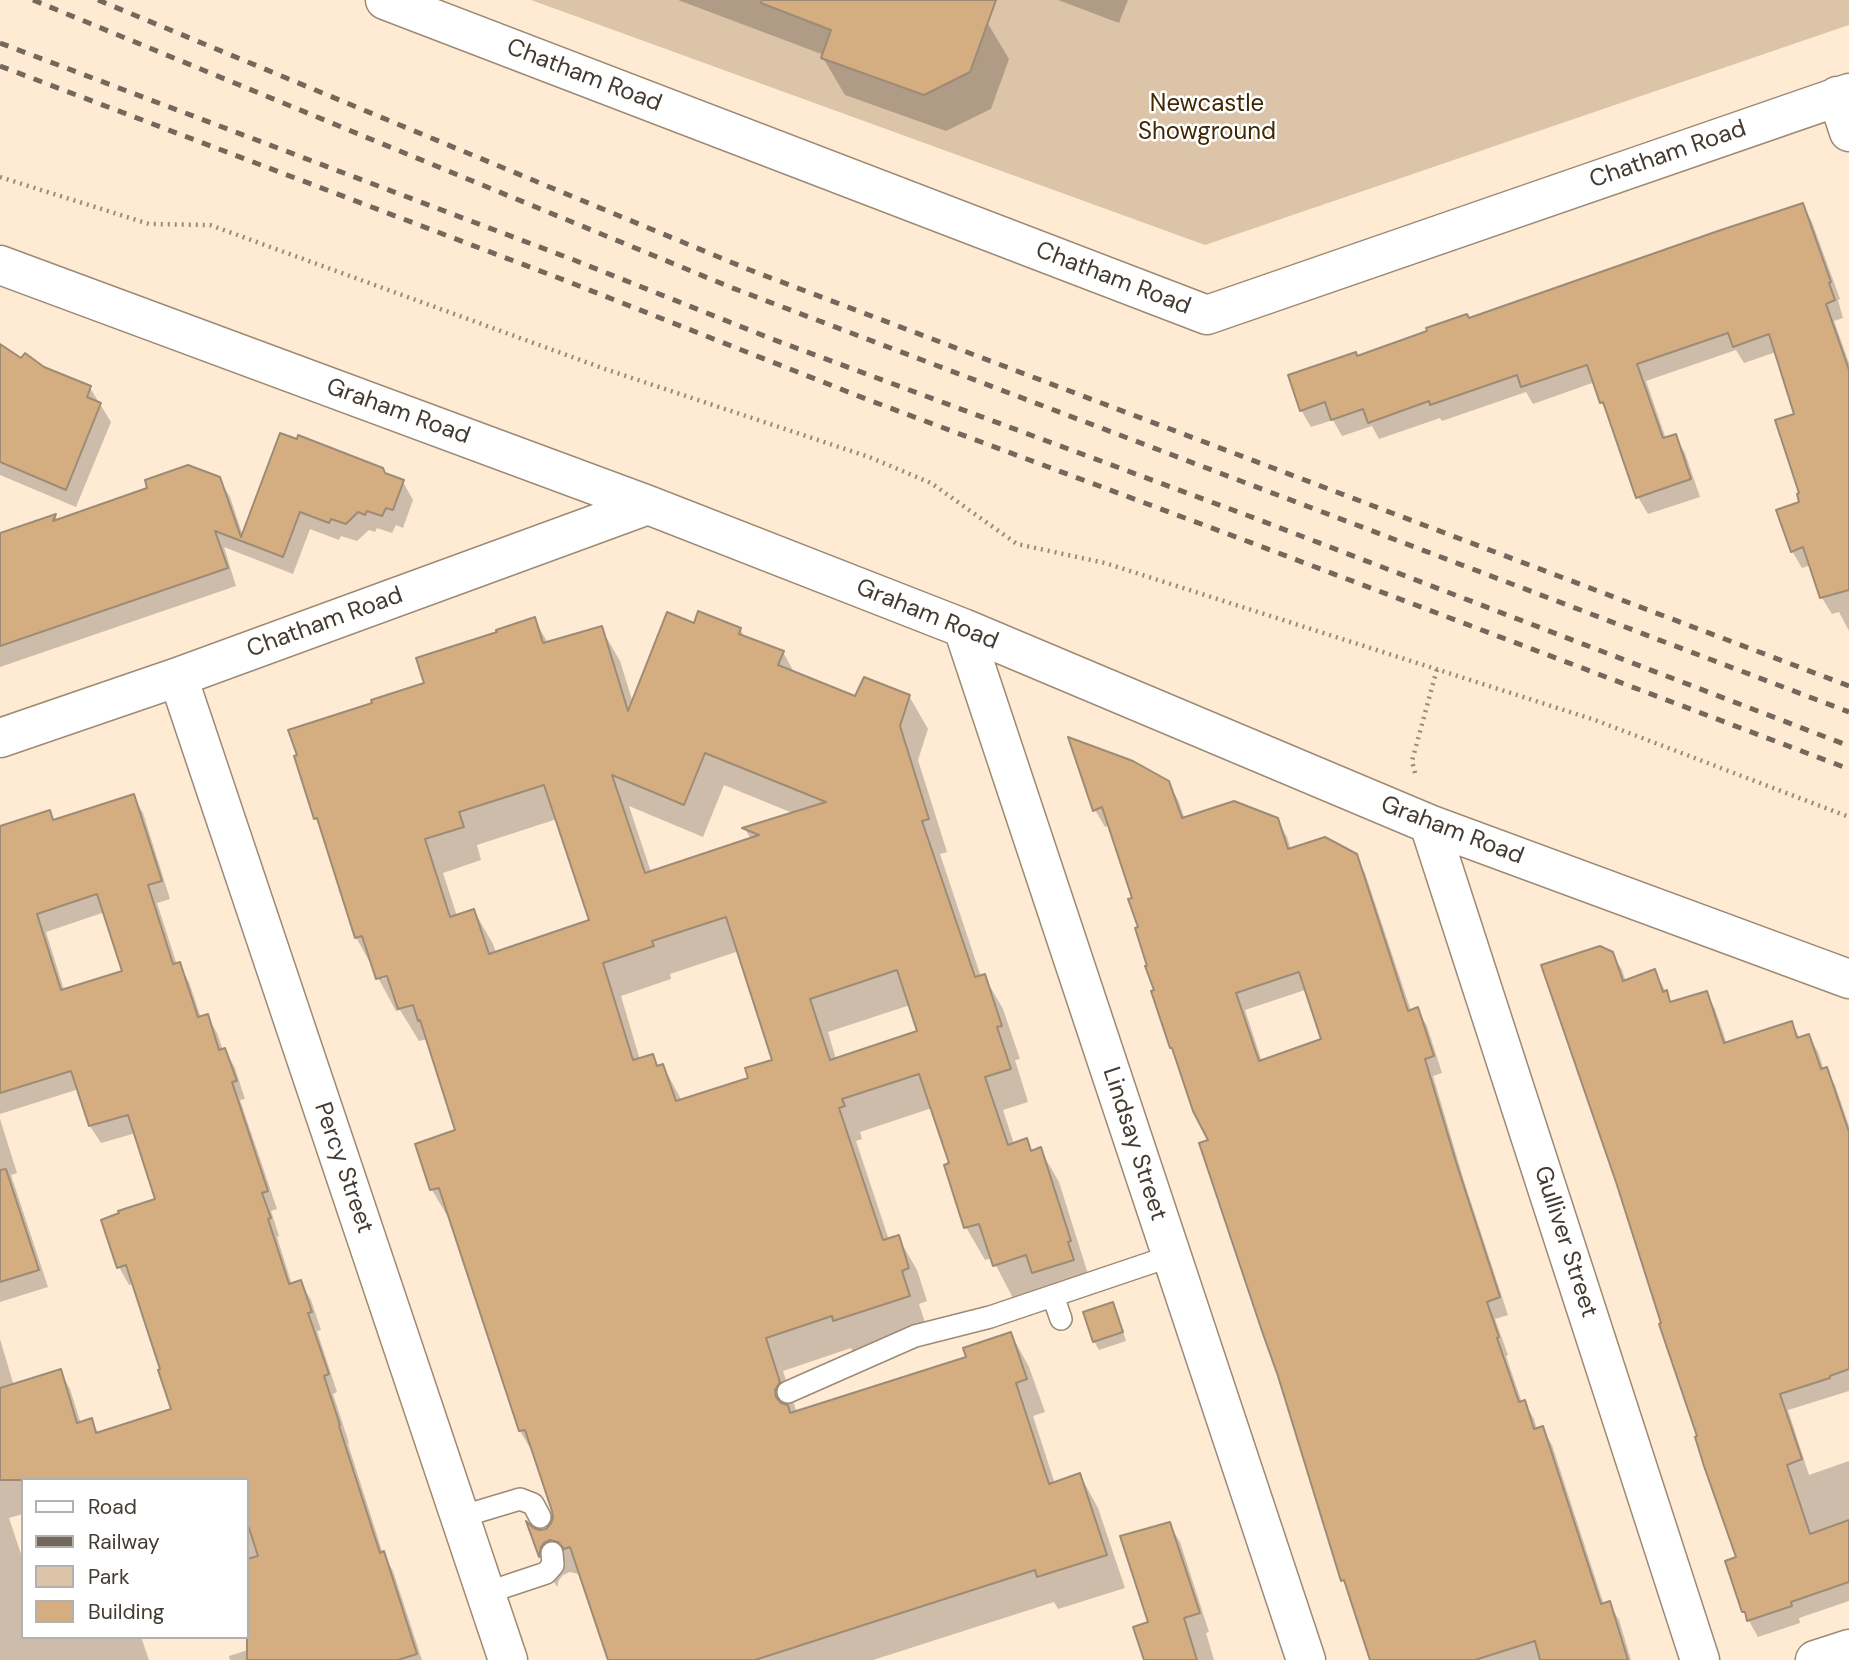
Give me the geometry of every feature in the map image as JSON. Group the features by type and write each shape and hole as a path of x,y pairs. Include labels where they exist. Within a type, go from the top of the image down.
{"street":[{"name":"Chatham Road","path":"385,0 1207,315 1843,94"},
{"path":"1843,94 1849,132"},
{"name":"Graham Road","path":"0,265 648,505 963,628 1429,824 1849,979"},
{"name":"Chatham Road","path":"0,738 178,677 648,505"},
{"name":"Lindsay Street","path":"963,628 1306,1660"},
{"name":"Percy Street","path":"178,677 508,1660"},
{"name":"Gulliver Street","path":"1429,824 1700,1660"},
{"path":"1815,1660 1849,1649"}],"lane":[{"path":"788,1392 915,1336 990,1317 1171,1256"},
{"path":"1053,1296 1061,1319"},
{"path":"460,1517 520,1499 533,1504 540,1517"},
{"path":"486,1593 546,1573 553,1565 552,1553"}],"path":[{"path":"0,177 149,224 210,225 605,369 882,462 931,482 1017,544 1105,563 1595,720 1849,817"},
{"path":"1429,824 1412,761 1437,669"}],"green space":[{"name":"Newcastle Showground","path":"531,0 1849,0 1849,25 1205,245"}],"building":[{"path":"762,0 996,0 970,72 924,95 821,58 831,30 761,3"},
{"path":"1803,203 1831,282 1829,283 1835,300 1826,304 1849,370 1849,590 1820,598 1803,547 1791,552 1776,510 1799,502 1799,493 1775,420 1794,414 1769,334 1733,347 1728,333 1637,364 1663,438 1676,434 1691,479 1636,498 1603,402 1600,403 1587,365 1521,387 1517,375 1430,405 1429,401 1368,423 1363,409 1331,420 1325,402 1300,411 1288,375 1356,352 1357,356 1427,331 1426,328 1467,314 1469,318"},
{"path":"0,344 21,358 25,353 44,367 91,386 87,397 101,403 66,490 0,462"},
{"path":"280,433 297,439 298,435 383,468 385,473 404,480 393,510 386,508 382,516 367,511 365,515 358,512 346,524 331,519 329,523 300,512 283,557 215,531 228,568 0,646 0,533 56,514 53,521 147,488 145,480 188,465 220,477 241,537"},
{"path":"698,611 741,628 739,634 784,651 778,665 855,696 864,677 910,695 900,726 929,819 922,821 975,977 985,974 1002,1026 997,1027 1011,1069 985,1077 1008,1145 1027,1138 1031,1151 1041,1147 1071,1241 1068,1242 1074,1260 1032,1273 1026,1255 993,1266 979,1224 964,1228 944,1165 949,1163 919,1074 842,1099 845,1106 839,1108 883,1240 899,1235 909,1268 902,1271 910,1296 833,1321 832,1316 766,1338 780,1382 775,1390 776,1397 781,1403 788,1405 790,1413 966,1357 963,1348 1011,1332 1027,1379 1016,1383 1049,1484 1080,1473 1107,1555 1037,1577 1035,1570 755,1660 608,1660 570,1547 564,1549 558,1542 550,1540 541,1547 539,1557 526,1521 539,1530 546,1529 553,1518 552,1511 525,1430 519,1431 439,1188 430,1190 415,1144 455,1130 413,1005 398,1009 387,976 376,979 362,936 355,938 317,818 314,819 288,730 424,683 416,658 535,617 543,643 602,626 628,711 667,612 694,623","holes":["705,753 826,802 742,828 759,835 645,873 612,775 684,805","544,785 589,920 489,954 474,909 450,917 425,839 464,827 459,812","726,917 772,1060 745,1068 748,1078 676,1101 663,1064 657,1066 653,1054 633,1060 603,963 654,946 652,941","897,970 917,1031 830,1060 810,999"]},
{"path":"1068,737 1133,761 1169,781 1182,818 1234,801 1278,818 1288,849 1325,837 1357,854 1408,1011 1418,1007 1434,1056 1425,1059 1500,1297 1487,1302 1499,1337 1497,1338 1519,1402 1525,1400 1534,1429 1543,1426 1601,1604 1610,1601 1628,1660 1540,1660 1535,1641 1475,1660 1370,1660 1344,1580 1341,1581 1278,1376 1199,1143 1208,1140 1193,1111 1151,991 1154,990 1128,899 1132,898 1102,807 1093,811","holes":["1299,972 1321,1039 1259,1061 1236,993"]},
{"path":"134,794 162,881 148,885 173,964 180,962 198,1017 208,1014 219,1050 225,1048 237,1081 232,1082 268,1191 262,1193 271,1218 268,1219 289,1284 301,1280 312,1312 308,1313 329,1374 324,1376 339,1426 380,1553 384,1551 417,1654 398,1660 247,1660 248,1559 258,1556 248,1525 248,1478 0,1480 0,1388 61,1369 77,1423 92,1418 96,1433 171,1409 126,1265 117,1268 101,1220 119,1213 118,1211 155,1199 128,1115 89,1126 71,1071 0,1093 0,826 50,810 53,820","holes":["97,894 122,971 61,990 37,914"]},
{"path":"1600,946 1613,952 1623,981 1655,969 1663,992 1667,990 1670,1002 1707,991 1724,1043 1792,1021 1797,1038 1809,1034 1821,1069 1827,1067 1849,1132 1849,1369 1780,1394 1802,1459 1787,1465 1810,1534 1849,1520 1849,1582 1747,1621 1725,1561 1736,1557 1704,1466 1695,1437 1697,1436 1659,1324 1661,1323 1616,1182 1541,965"},
{"path":"6,1169 39,1270 0,1282 0,1170"},
{"path":"1113,1302 1123,1332 1093,1342 1083,1312"},
{"path":"1170,1522 1200,1613 1184,1618 1197,1660 1144,1660 1133,1627 1148,1622 1120,1536"}],"railway":[{"path":"33,0 730,287 1849,712"},
{"path":"98,0 750,270 1849,686"},
{"path":"0,43 574,260 772,339 1249,516 1849,746"},
{"path":"0,66 564,280 866,399 1849,769"}]}
